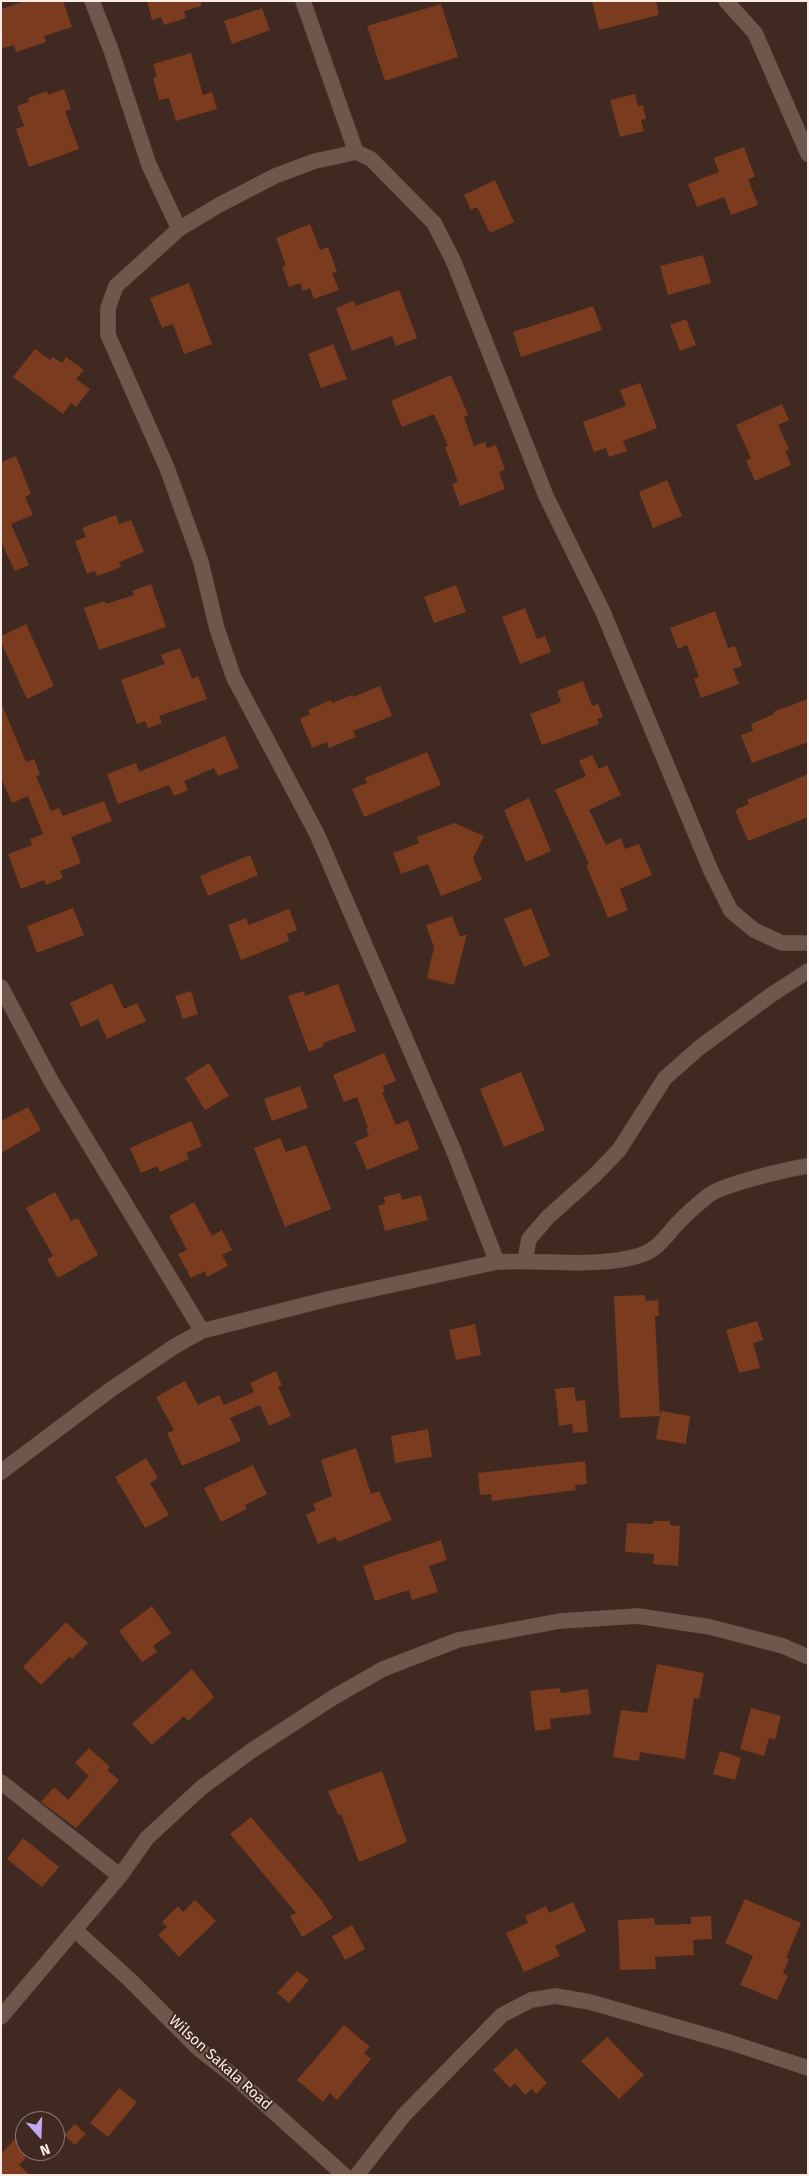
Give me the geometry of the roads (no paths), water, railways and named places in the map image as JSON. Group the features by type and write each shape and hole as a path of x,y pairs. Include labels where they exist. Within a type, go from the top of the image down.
{"street":[{"path":"92,1 111,50 149,165 179,229"},
{"path":"303,1 356,152"},
{"path":"726,1 755,33 808,154"},
{"path":"497,1262 453,1149 317,834 234,678 217,629 201,562 167,468 108,335 108,308 116,286 179,229 219,205 275,176 315,161 356,152 371,159 434,223 453,260 546,496 604,612 685,811 731,912 754,930 782,943 808,944"},
{"path":"525,1260 530,1240 548,1216 595,1175 619,1150 665,1078 707,1042 771,995 808,971"},
{"path":"1,987 51,1081 202,1330"},
{"path":"1,1472 110,1390 202,1330 332,1298 497,1262 525,1260 597,1262 642,1255 660,1245 678,1223 711,1194 754,1179 808,1166"},
{"path":"1,2017 120,1876 147,1838 200,1788 251,1751 334,1697 383,1668 458,1640 560,1621 638,1616 710,1627 783,1646 808,1657"},
{"path":"1,1782 120,1876"},
{"name":"Wilson Sakala Road","path":"75,1930 130,1980 199,2049 243,2084 344,2175"},
{"path":"357,2175 404,2115 502,2015 531,2000 554,1996 590,2002 729,2042 808,2068"}]}
